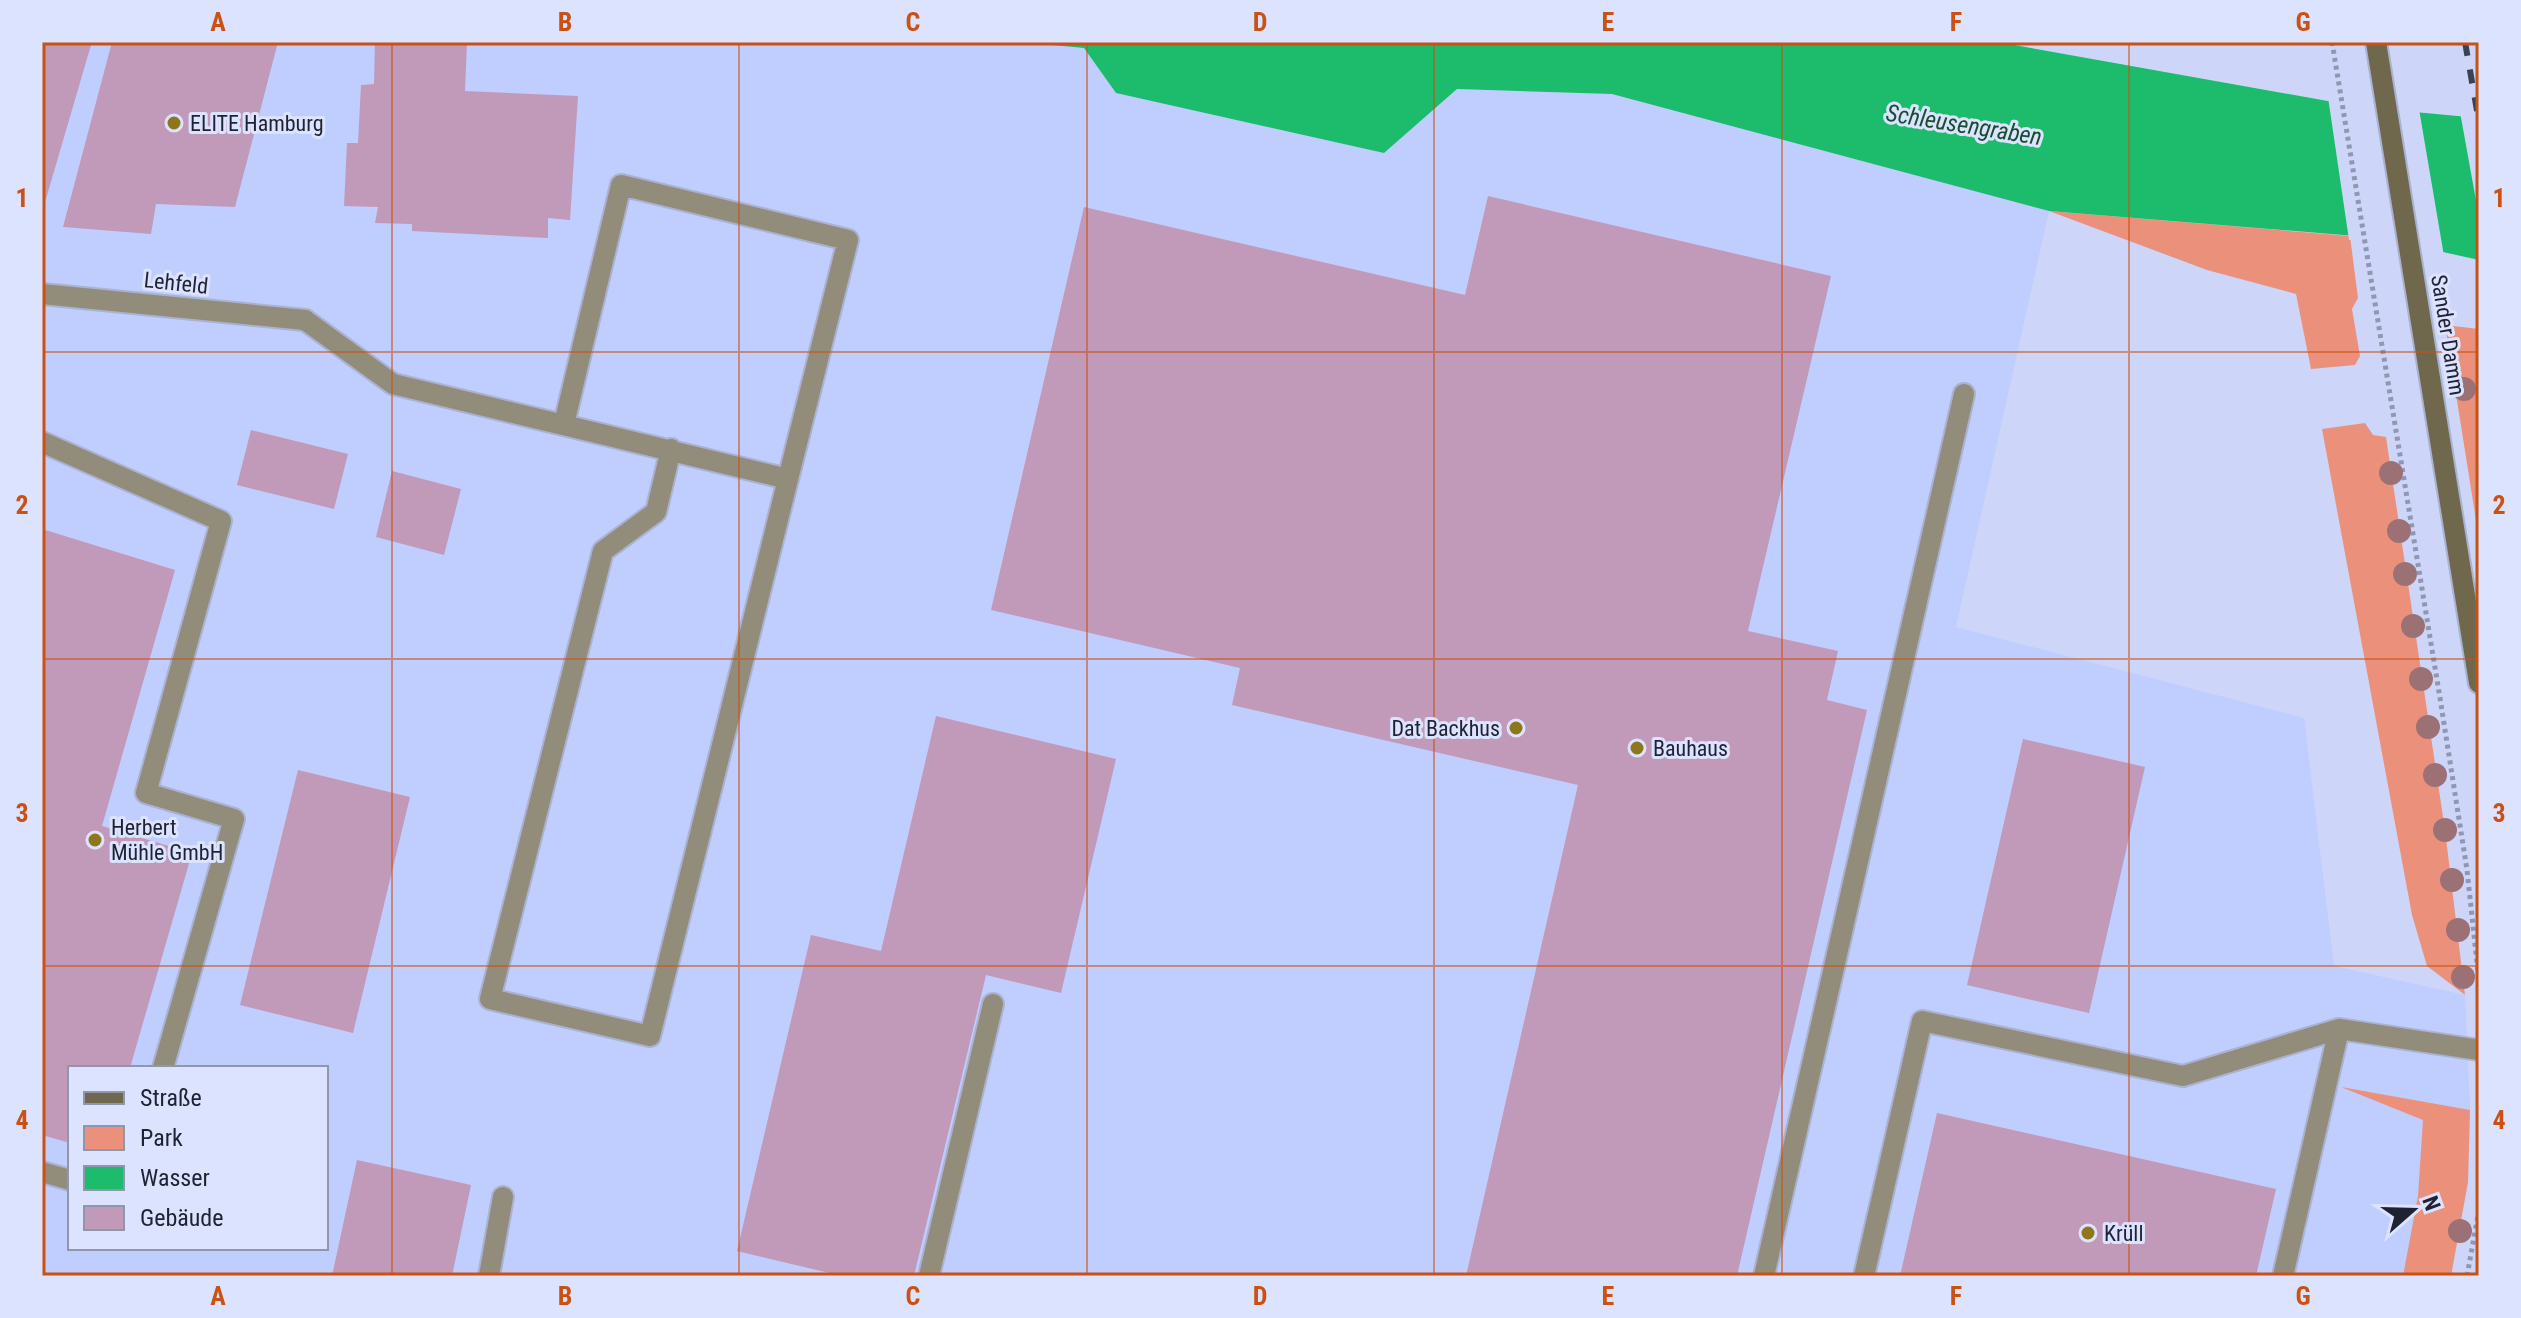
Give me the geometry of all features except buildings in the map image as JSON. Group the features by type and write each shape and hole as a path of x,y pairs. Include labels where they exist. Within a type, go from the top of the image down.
{"main road":[{"name":"Sander Damm","path":"2376,43 2479,683"}],"street":[{"path":"671,449 656,512 603,551 490,999 650,1036 848,240 621,185 564,424 671,449 788,479"},
{"name":"Lehfeld","path":"42,294 305,320 393,384 564,424"},
{"path":"1764,1276 1964,394"},
{"path":"42,442 221,521 146,793 234,819 164,1066"},
{"path":"929,1276 993,1004"},
{"path":"1864,1276 1922,1021 2183,1076 2339,1029 2479,1050"},
{"path":"2283,1276 2339,1029"},
{"path":"42,1172 68,1179"},
{"path":"489,1276 503,1197"}],"path":[{"path":"2332,42 2458,816 2479,981"},
{"path":"2467,1276 2479,1210"}],"shaded area":[{"path":"42,42 1021,42 1084,48 1116,93 1384,153 1457,89 1612,94 2049,211 1956,627 2304,718 2334,966 2465,995 2470,1110 2468,1182 2451,1276 42,1276"}],"green space":[{"path":"2049,211 2350,236 2358,298 2352,309 2360,356 2355,365 2311,369 2296,294 2207,270"},
{"path":"2445,325 2479,329 2479,539"},
{"path":"2365,423 2373,435 2386,437 2445,830 2465,995 2427,966 2412,915 2322,429"},
{"path":"2341,1087 2470,1110 2468,1182 2451,1276 2403,1276 2418,1196 2423,1120"}],"water":[{"name":"Schleusengraben","path":"1021,42 1997,42 2361,107 2479,118 2479,260 2380,238 2049,211 1612,94 1457,89 1384,153 1116,93 1084,48"}],"pier":[{"path":"2328,97 2419,109 2444,256 2379,242 2349,240"},
{"path":"2460,112 2479,114 2479,217"}],"railway":[{"path":"2465,42 2479,122"}],"place":[{"name":"ELITE Hamburg","path":"174,123"},
{"name":"Dat Backhus","path":"1516,728"},
{"name":"Bauhaus","path":"1637,748"},
{"name":"Herbert Mühle GmbH","path":"95,840"},
{"name":"Krüll","path":"2088,1233"}]}
